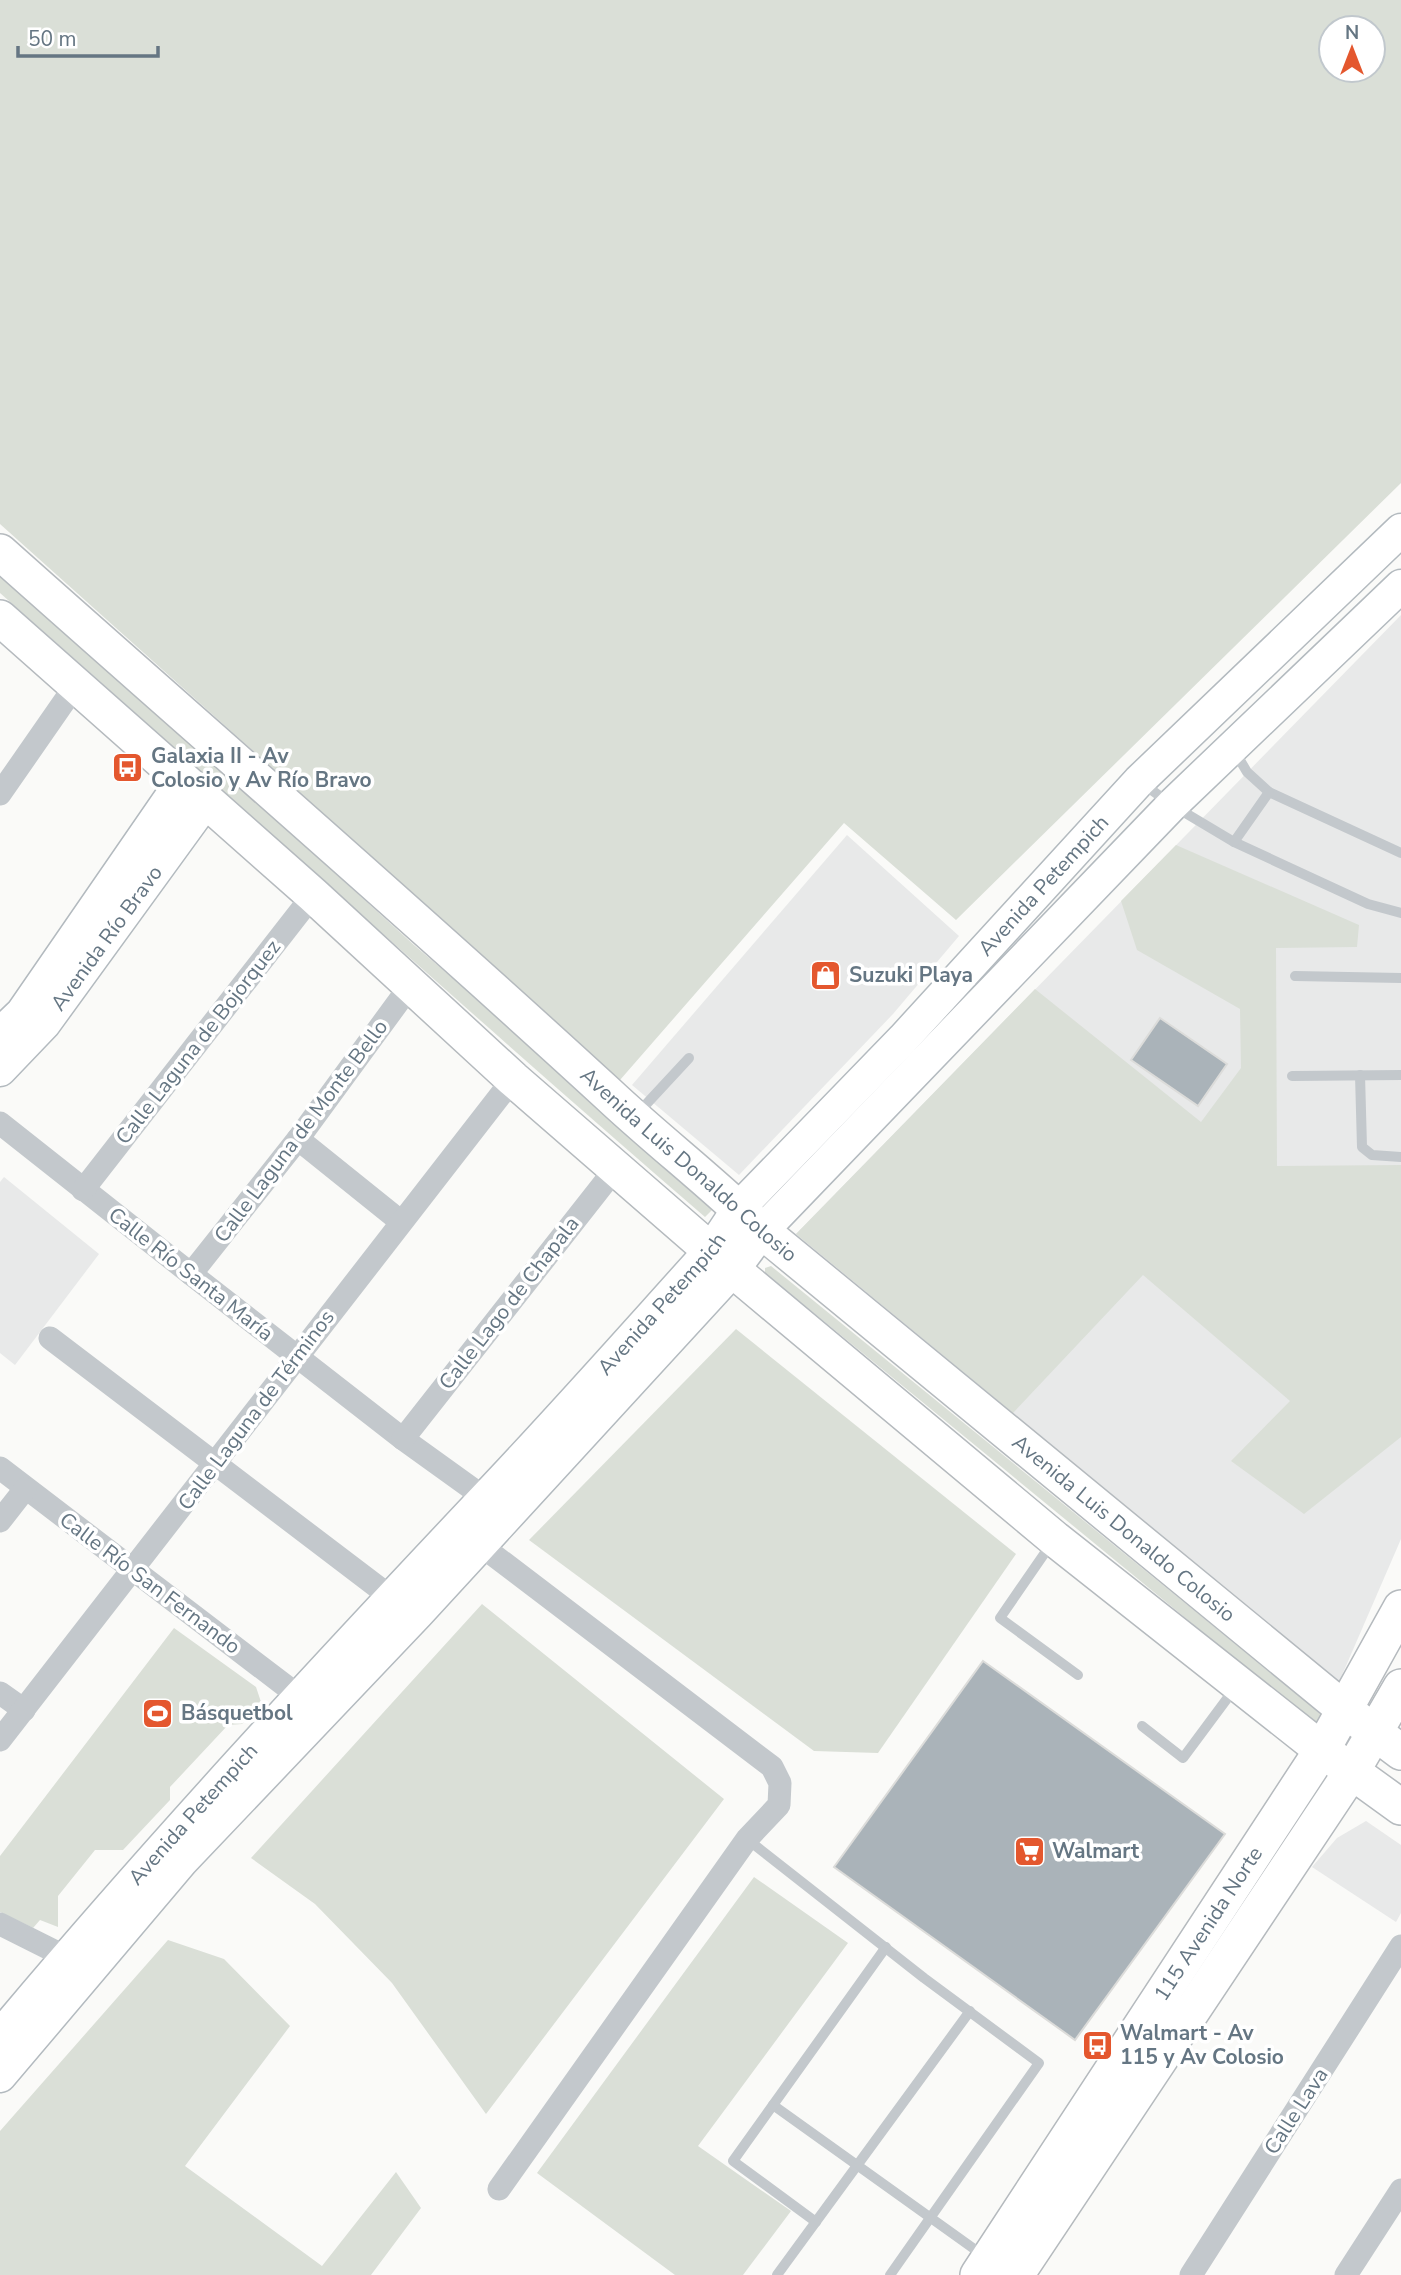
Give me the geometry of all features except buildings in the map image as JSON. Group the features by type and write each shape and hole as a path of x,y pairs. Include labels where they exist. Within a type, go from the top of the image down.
{"main road":[{"name":"Avenida Petempich","path":"0,2076 182,1861 418,1613 479,1544 722,1260 750,1220 903,1039 1139,781 1401,530"},
{"name":"Avenida Luis Donaldo Colosio","path":"0,552 750,1220 1345,1710 1388,1742"},
{"name":"Avenida Petempich","path":"750,1220 1172,805 1401,586"},
{"path":"0,618 313,895 513,1079 722,1260 1055,1539 1322,1750 1401,1807"},
{"name":"Avenida Río Bravo","path":"0,1034 22,1013 194,791"},
{"name":"Avenida Río Bravo","path":"0,1070 44,1024 194,791"},
{"name":"Avenida Petempich","path":"0,2036 185,1821 485,1498 722,1260"},
{"path":"1345,1710 1401,1608"},
{"path":"1388,1742 1401,1688"},
{"name":"115 Avenida Norte","path":"1008,2270 1345,1710"},
{"name":"115 Avenida Norte","path":"1008,2270 1103,2143 1352,1771 1388,1742"}],"street":[{"path":"0,794 75,686"},
{"name":"Calle Laguna de Bojorquez","path":"83,1190 313,895"},
{"name":"Calle Laguna de Monte Bello","path":"191,1275 298,1139 410,986"},
{"name":"Calle Laguna de Términos","path":"0,1740 400,1221 513,1079"},
{"name":"Calle Río Santa María","path":"0,1123 403,1439 485,1498"},
{"path":"298,1139 400,1221"},
{"name":"Calle Lago de Chapala","path":"403,1439 616,1168"},
{"path":"50,1338 392,1598"},
{"name":"Calle Río San Fernando","path":"0,1468 300,1697"},
{"path":"0,1521 25,1489"},
{"path":"479,1544 772,1767 780,1783 779,1805 747,1839 499,2189"},
{"path":"0,1693 24,1710"},
{"path":"0,1923 66,1957"},
{"name":"Calle Lava","path":"1191,2275 1392,1981 1401,1946"},
{"path":"1346,2275 1401,2190"}],"lane":[{"path":"1233,747 1247,772 1269,792 1401,853"},
{"path":"1139,781 1172,805 1234,842 1368,904 1401,913"},
{"path":"1234,842 1269,792"},
{"path":"1295,976 1401,978"},
{"path":"634,1118 689,1058"},
{"path":"1360,1075 1362,1147 1372,1155 1401,1157"},
{"path":"1293,1076 1401,1075"},
{"path":"1055,1539 1000,1618 1078,1675"},
{"path":"1142,1726 1183,1758 1239,1683"},
{"path":"747,1839 924,1978 1040,2063 890,2275"},
{"path":"816,2222 733,2161 886,1947"},
{"path":"777,2275 970,2011"},
{"path":"773,2105 930,2218 1008,2270"}],"shaded area":[{"path":"0,0 1401,0 1401,483 956,920 844,823 620,1080 0,524"},
{"path":"0,568 414,945 717,1205 705,1217 439,984 0,593"},
{"path":"1401,615 1401,1539 1339,1682 796,1234"},
{"name":"Suzuki Playa","path":"847,835 959,936 893,1014 739,1175 632,1085"},
{"path":"1176,845 1359,925 1357,947 1276,948 1277,1166 1401,1165 1401,1437 1304,1514 1231,1461 1290,1401 1143,1275 1013,1413 796,1234 1035,989 1201,1122 1241,1068 1240,1009 1137,950 1121,901"},
{"path":"4,1177 99,1254 15,1365 0,1353 0,1182"},
{"path":"771,1266 1314,1708 1328,1722 1322,1730 765,1273 765,1268"},
{"path":"736,1329 1016,1554 878,1753 814,1751 529,1540"},
{"path":"482,1604 724,1799 486,2114 392,1983 315,1904 251,1858"},
{"path":"174,1628 256,1687 261,1702 242,1724 228,1725 170,1787 170,1800 123,1850 95,1850 58,1896 58,1927 40,1920 33,1928 0,1912 0,1856"},
{"path":"1366,1821 1401,1845 1401,1913 1396,1922 1312,1867 1337,1838"},
{"path":"754,1877 848,1943 698,2146 791,2211 743,2275 675,2275 537,2173"},
{"path":"168,1940 224,1959 290,2026 185,2166 322,2266 396,2172 421,2208 371,2275 0,2275 0,2131"}],"place":[{"name":"Galaxia II - Av Colosio y Av Río Bravo","path":"128,768"},
{"name":"Suzuki Playa","path":"826,975"},
{"name":"Básquetbol","path":"158,1713"},
{"name":"Walmart","path":"1029,1851"},
{"name":"Walmart - Av 115 y Av Colosio","path":"1097,2045"}]}
